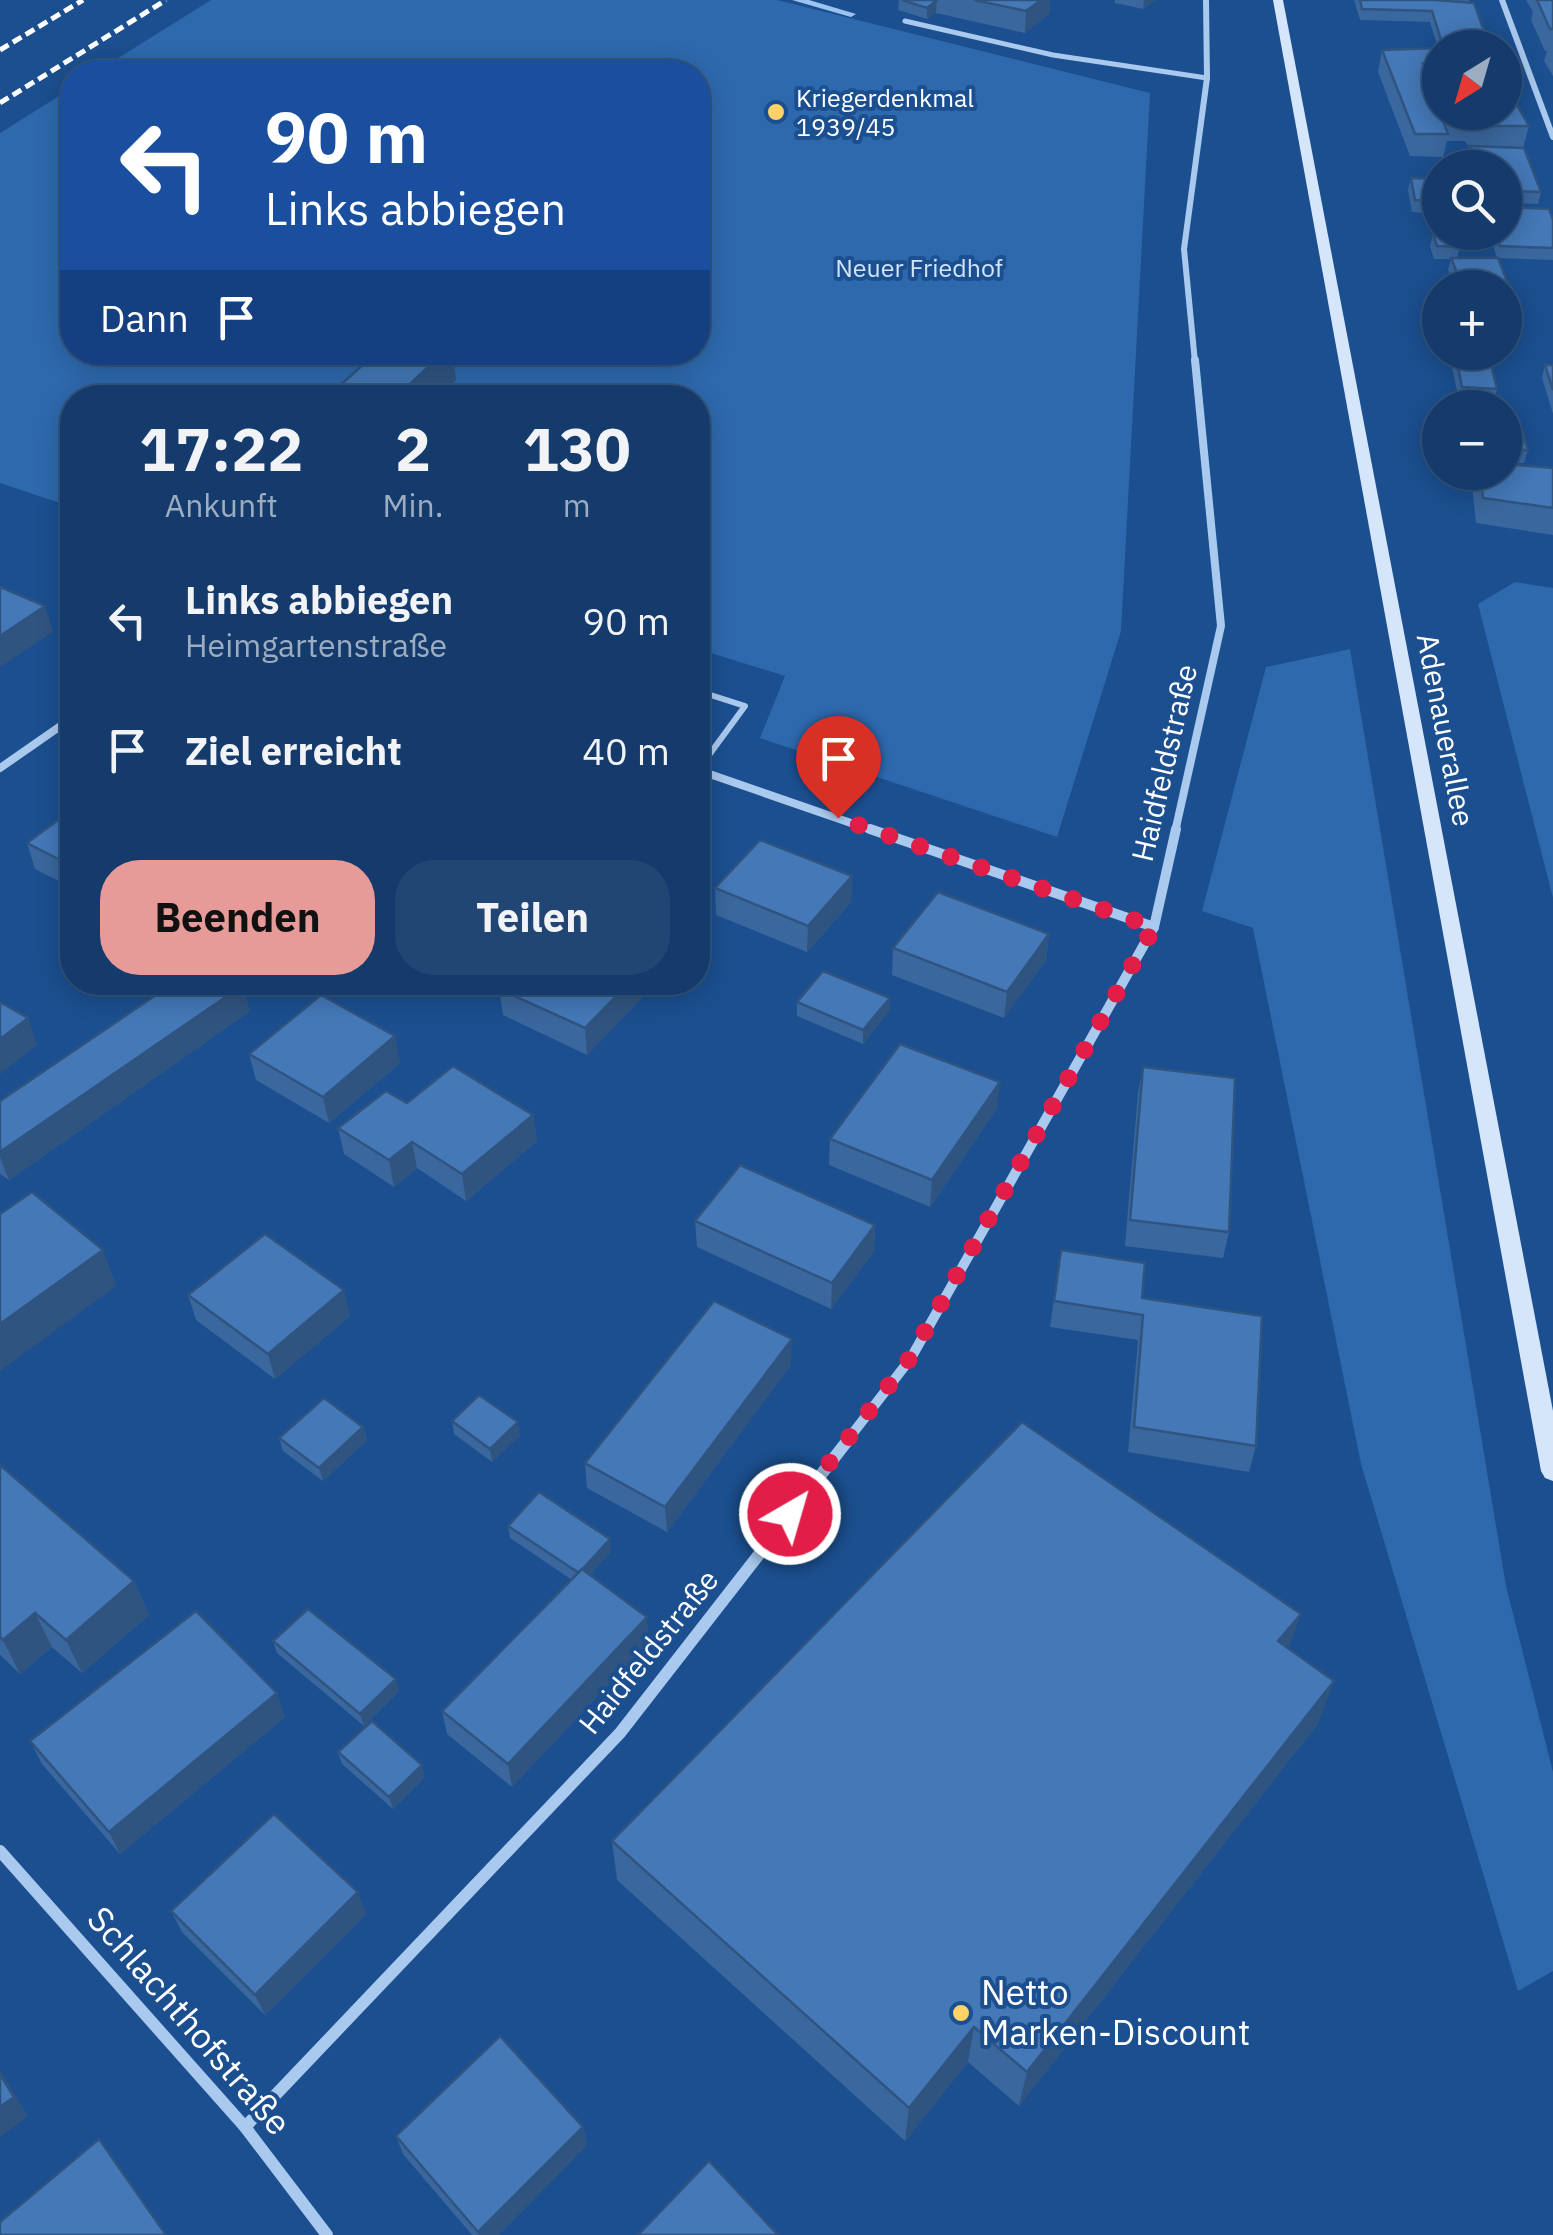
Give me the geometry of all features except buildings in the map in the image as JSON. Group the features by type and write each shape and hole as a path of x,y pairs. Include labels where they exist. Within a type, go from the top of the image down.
{"main road":[{"name":"Adenauerallee","path":"1278,0 1553,1472"}],"street":[{"name":"Haidfeldstraße","path":"245,2127 620,1733 910,1358 1154,927 1221,626 1184,249 1206,78 1206,0"},
{"path":"1502,0 1553,137"},
{"path":"1544,112 1553,112"},
{"path":"0,768 60,726"},
{"path":"710,774 1154,927"},
{"name":"Schlachthofstraße","path":"0,1851 245,2127 327,2235"}],"lane":[{"path":"905,21 1052,55 1206,78"},
{"path":"710,695 746,706 710,754"}],"green space":[{"name":"Neuer Friedhof","path":"211,0 777,0 1150,93 1121,631 1057,837 760,738 785,676 710,653 710,385 60,385 60,503 0,483 0,133 60,96 60,365 710,365 710,60 115,60"},
{"path":"1515,582 1553,588 1553,898 1478,604"},
{"path":"1350,649 1506,1586 1553,1772 1553,1971 1518,1991 1361,1464 1253,928 1202,911 1266,667"}],"waterway":[{"path":"797,0 851,14"}],"railway":[{"path":"0,50 83,0"},
{"path":"69,60 166,0"},
{"path":"0,103 60,66"}],"place":[{"name":"Kriegerdenkmal 1939/45","path":"776,112"},
{"name":"Netto Marken-Discount","path":"961,2013"}],"route":[{"path":"790,1514 910,1358 1154,927 838,818"}]}
